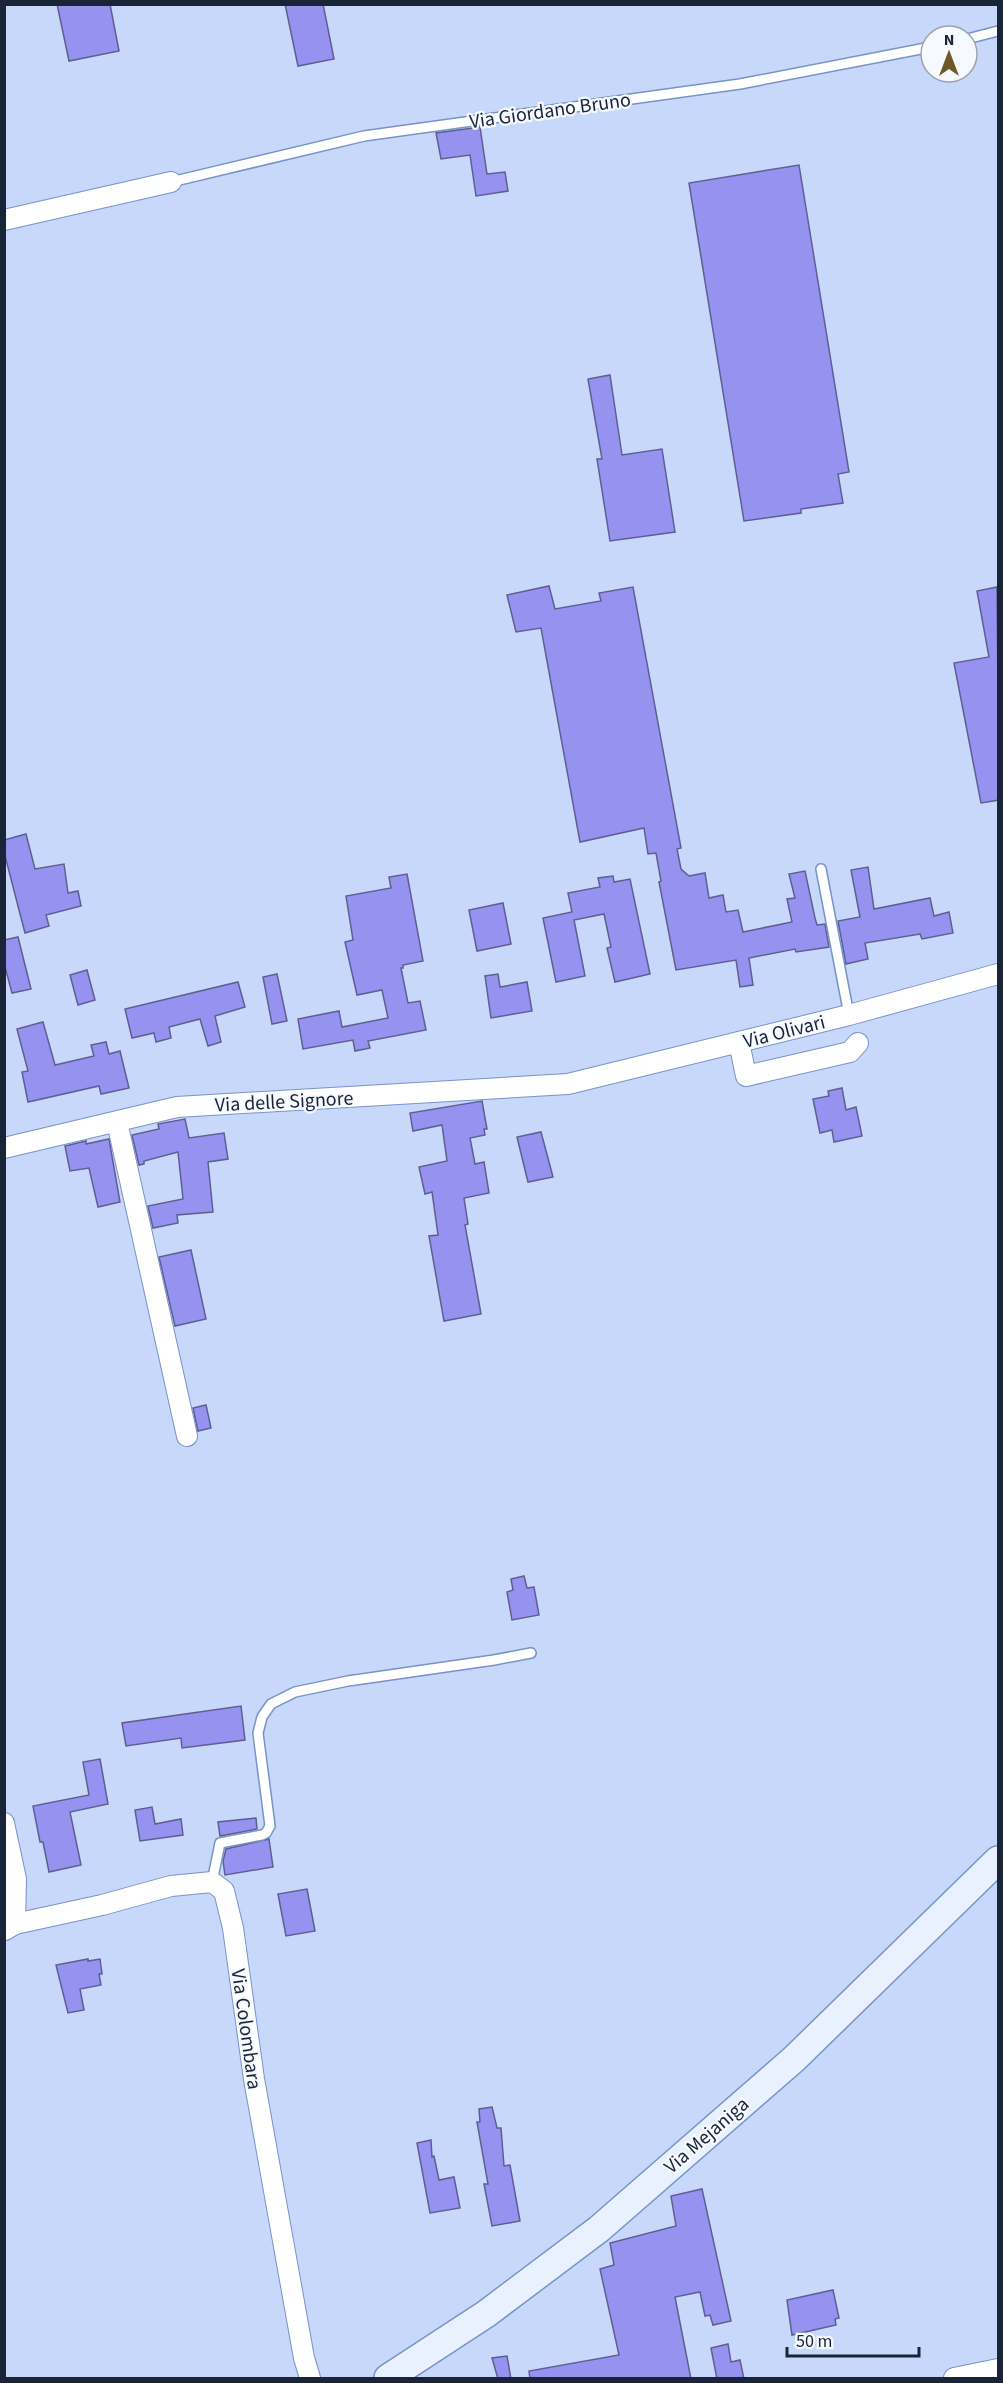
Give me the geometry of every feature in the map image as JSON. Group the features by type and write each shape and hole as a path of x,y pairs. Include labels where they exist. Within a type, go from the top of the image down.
{"main road":[{"name":"Via Mejaniga","path":"388,2379 486,2314 599,2229 794,2059 999,1860"}],"street":[{"path":"4,220 171,182"},
{"name":"Via Olivari","path":"568,1084 849,1015 999,974"},
{"path":"739,1042 746,1076 850,1052 858,1043"},
{"name":"Via delle Signore","path":"4,1148 177,1107 568,1084"},
{"path":"117,1122 187,1437"},
{"path":"4,1823 16,1879 10,1927 171,1886 212,1882"},
{"name":"Via Colombara","path":"212,1882 224,1891 232,1928 254,2079 304,2358 310,2379"},
{"path":"954,2379 999,2369"}],"lane":[{"path":"979,36 999,32"},
{"name":"Via Giordano Bruno","path":"171,182 364,136 740,84 919,49"},
{"path":"821,869 849,1015"},
{"path":"212,1882 220,1843 262,1835 267,1833 270,1826 258,1733 262,1717 271,1704 295,1692 348,1681 531,1653"}],"building":[{"path":"57,4 110,4 119,51 69,61"},
{"path":"285,4 323,4 334,59 298,66"},
{"path":"480,127 487,174 505,172 508,191 476,196 470,155 441,159 436,133"},
{"path":"799,165 849,472 838,474 843,503 801,509 801,513 744,521 689,183"},
{"path":"610,375 622,455 662,449 675,532 610,541 597,459 602,459 588,379"},
{"path":"549,586 555,609 601,601 599,593 633,587 681,848 677,849 681,869 689,876 705,873 709,898 723,895 726,912 738,910 743,932 792,922 787,899 795,898 789,874 805,871 817,925 825,924 829,947 796,952 795,949 749,958 753,985 740,987 736,960 676,970 659,882 661,881 656,853 648,854 644,828 580,842 541,628 516,632 507,595"},
{"path":"997,587 999,800 981,803 954,663 989,657 977,591"},
{"path":"26,834 35,869 64,864 68,893 78,891 81,906 46,915 49,926 25,933 4,852 4,840"},
{"path":"868,867 874,909 930,898 934,916 949,912 953,933 922,939 920,934 865,943 868,959 846,964 838,921 860,917 851,870"},
{"path":"407,874 423,961 403,965 401,968 408,1003 420,1001 426,1030 368,1041 370,1048 355,1051 353,1040 303,1049 298,1019 339,1011 342,1027 388,1018 382,990 357,995 345,942 353,940 346,896 391,888 389,877"},
{"path":"613,876 614,882 630,879 650,974 615,982 607,948 611,947 604,914 574,920 585,976 556,982 543,918 572,912 568,893 600,887 598,878"},
{"path":"503,903 511,944 477,951 469,910"},
{"path":"18,937 31,989 12,993 4,963 4,940"},
{"path":"87,970 95,1000 78,1005 70,975"},
{"path":"277,974 287,1021 272,1024 263,977"},
{"path":"498,974 500,987 527,982 532,1011 491,1018 485,976"},
{"path":"238,982 245,1007 215,1016 221,1042 208,1046 200,1019 169,1027 171,1038 156,1042 154,1033 132,1038 125,1009"},
{"path":"43,1022 55,1065 94,1056 91,1045 106,1042 109,1054 120,1051 129,1088 101,1094 99,1086 28,1102 22,1072 28,1071 17,1029"},
{"path":"842,1088 846,1110 856,1107 862,1136 834,1142 832,1130 820,1133 813,1099 829,1096 828,1091"},
{"path":"482,1101 487,1129 484,1129 485,1135 470,1138 475,1164 484,1162 489,1193 464,1198 468,1224 465,1225 481,1314 444,1321 429,1236 438,1235 432,1192 425,1194 419,1167 447,1161 442,1125 413,1131 410,1113"},
{"path":"185,1119 189,1138 224,1133 228,1159 208,1162 213,1212 177,1215 178,1223 153,1228 148,1206 183,1199 178,1152 144,1161 144,1164 139,1165 132,1135 159,1129 158,1124"},
{"path":"541,1132 553,1177 528,1182 517,1137"},
{"path":"109,1139 120,1202 98,1207 89,1168 70,1171 65,1146"},
{"path":"191,1250 206,1319 175,1326 159,1257"},
{"path":"206,1405 211,1428 198,1431 193,1408"},
{"path":"524,1576 527,1588 534,1587 539,1615 512,1620 507,1592 513,1590 511,1579"},
{"path":"241,1706 245,1740 182,1748 181,1738 126,1746 122,1723"},
{"path":"100,1759 108,1804 70,1812 81,1865 49,1872 33,1806 89,1795 83,1762"},
{"path":"152,1807 155,1824 181,1819 183,1835 140,1841 135,1810"},
{"path":"256,1818 257,1829 220,1836 218,1822"},
{"path":"269,1839 273,1867 225,1875 223,1861 226,1849"},
{"path":"307,1889 315,1931 286,1936 278,1894"},
{"path":"88,1959 88,1961 100,1959 101,1985 80,1989 84,2010 68,2013 56,1965"},
{"path":"492,2107 497,2128 501,2128 504,2166 510,2165 520,2221 492,2226 484,2184 488,2184 477,2122 480,2122 479,2109"},
{"path":"431,2140 432,2157 434,2156 439,2180 454,2177 460,2208 430,2213 417,2143"},
{"path":"702,2189 731,2321 713,2325 710,2315 705,2316 700,2292 675,2297 691,2379 530,2379 529,2371 619,2355 600,2269 614,2265 610,2243 676,2226 671,2196"},
{"path":"833,2290 839,2318 835,2319 836,2325 792,2335 787,2300"},
{"path":"728,2344 731,2362 740,2360 744,2379 717,2379 711,2348"},
{"path":"507,2356 511,2379 498,2379 492,2358"}]}
